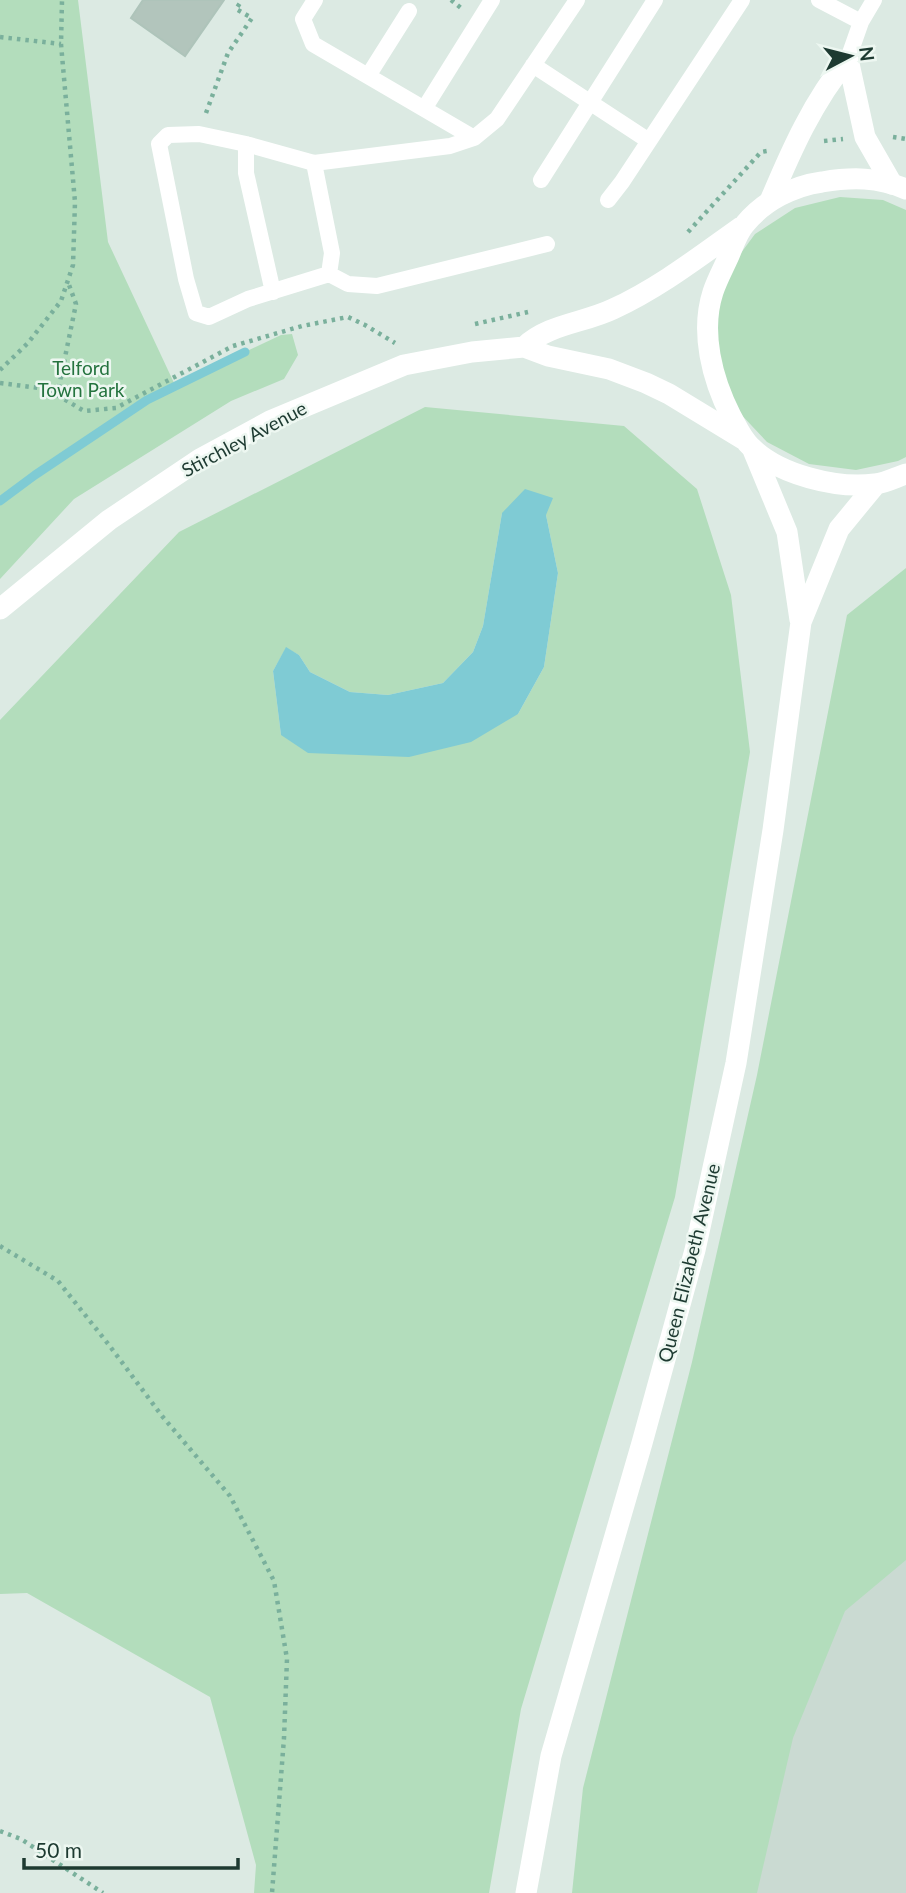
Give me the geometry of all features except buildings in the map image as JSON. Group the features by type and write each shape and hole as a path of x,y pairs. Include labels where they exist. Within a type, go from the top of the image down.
{"street":[{"path":"770,201 794,144 829,82 848,59"},
{"path":"848,59 865,137 899,186"},
{"path":"899,186 850,178 808,184 770,201 744,225 680,270 616,308 586,320 545,331 524,347 548,356 609,369 646,383 669,394 788,472 828,483 876,484 906,474"},
{"name":"Queen Elizabeth Avenue","path":"744,225 713,293 708,327 712,365 724,402 748,444 787,533 801,622"},
{"name":"Stirchley Avenue","path":"0,609 109,520 200,459 270,421 404,365 472,352 524,347"},
{"name":"Queen Elizabeth Avenue","path":"526,1893 551,1756 695,1250 736,1063 773,830 801,622 839,529 876,484"}],"lane":[{"path":"315,0 303,19 313,44 474,138"},
{"path":"424,109 492,0"},
{"path":"547,244 377,286 348,285 329,274 248,299 209,317 196,313 186,279 159,144 167,135 199,134 314,163 450,146 474,138 497,119 577,0"},
{"path":"541,180 655,0"},
{"path":"608,200 742,0"},
{"path":"819,0 862,22"},
{"path":"848,59 862,22 874,0"},
{"path":"368,76 409,11"},
{"path":"533,65 649,141"},
{"path":"246,144 246,173 273,292"},
{"path":"314,163 332,253 329,274"}],"path":[{"path":"0,370 28,343 61,301 73,265 75,202 61,44 62,0"},
{"path":"199,134 228,53 252,18 236,9 242,0"},
{"path":"0,37 61,44"},
{"path":"680,240 761,152 794,144"},
{"path":"57,396 76,304 67,282"},
{"path":"471,325 534,310"},
{"path":"0,383 47,390 84,411 116,408 233,346 302,326 348,317 396,344"},
{"path":"0,1246 58,1280 162,1416 230,1496 274,1581 286,1659 284,1738 272,1893"},
{"path":"0,1830 21,1839 103,1893"}],"shaded area":[{"path":"906,1544 906,1893 643,1893 714,1642"}],"green space":[{"name":"Telford Town Park","path":"0,0 78,0 108,242 175,385 281,335 292,334 298,355 284,379 231,401 74,499 0,579"},
{"path":"840,197 883,200 906,210 906,457 856,470 809,464 767,442 735,408 717,364 714,318 727,272 755,234 795,208"},
{"path":"425,407 624,426 697,489 731,595 750,752 675,1197 521,1709 489,1893 254,1893 256,1865 210,1697 27,1593 0,1594 0,720 179,532","holes":["502,513 546,515 558,573 544,667 518,714 281,735 273,671 286,648 299,655 310,672 350,692 388,695 443,683 473,652 483,626"]},
{"path":"906,568 906,1560 845,1611 793,1738 757,1893 572,1893 583,1788 692,1362 757,1075 847,615"}],"water":[{"path":"525,489 553,498 546,515 558,573 544,667 518,714 471,742 409,757 308,753 281,735 273,671 286,647 299,655 310,672 350,692 388,695 443,683 473,652 483,626 502,513"}],"waterway":[{"path":"0,501 147,400 245,352"}]}
